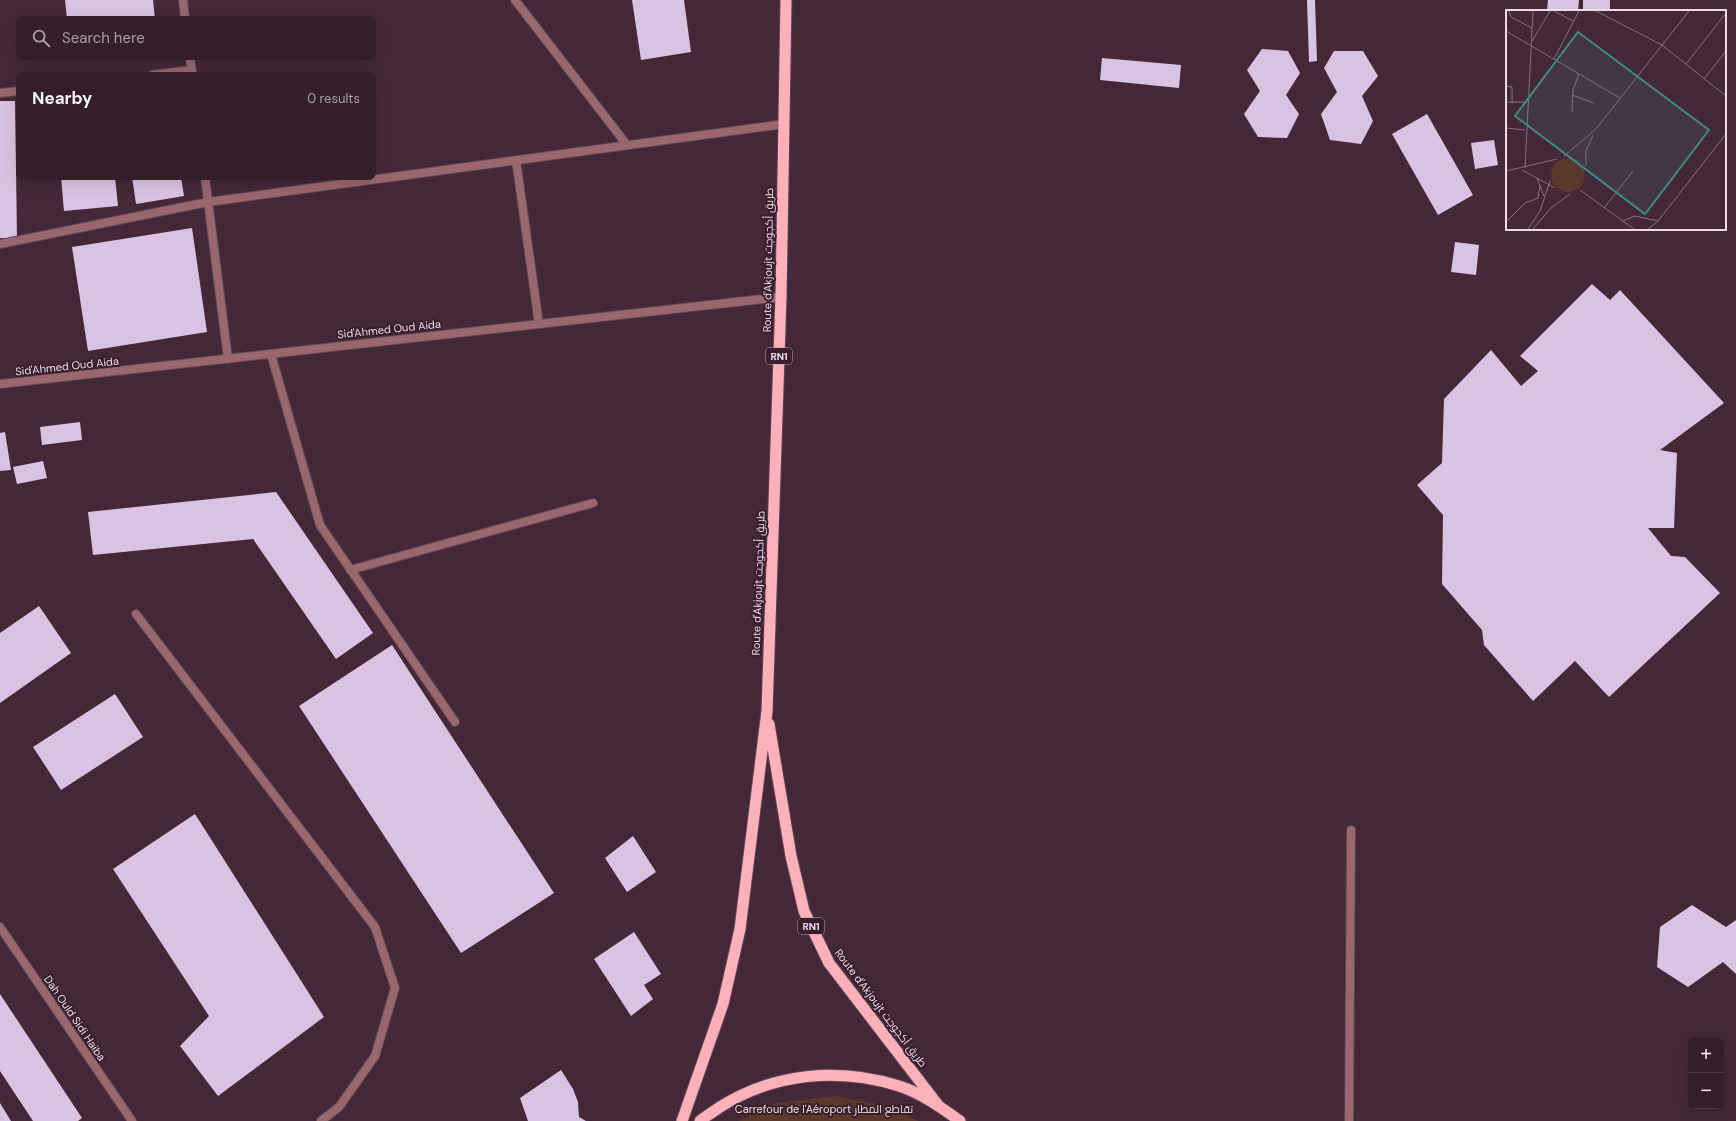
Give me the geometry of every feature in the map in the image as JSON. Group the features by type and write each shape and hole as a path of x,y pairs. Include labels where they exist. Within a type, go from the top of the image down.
{"highway":[{"name":"Route d'Akjoujt طريق أكجوجت","path":"682,1121 723,1004 740,929 767,711 781,297 786,0"},
{"name":"Route d'Akjoujt طريق أكجوجت","path":"767,711 791,856 804,911 829,963 938,1105"},
{"path":"700,1121 744,1094 776,1081 818,1074 860,1076 900,1086 938,1105 960,1121"}],"street":[{"path":"183,0 185,16"},
{"path":"515,0 627,145"},
{"path":"190,60 192,72"},
{"path":"0,93 16,91"},
{"path":"376,179 784,124"},
{"path":"516,160 539,324"},
{"path":"205,180 228,358"},
{"path":"0,244 208,202 369,180"},
{"name":"Sid'Ahmed Oud Aida","path":"0,384 781,297"},
{"path":"271,354 320,525 455,722"},
{"path":"350,570 593,503"},
{"path":"136,614 375,927 395,988 374,1056 339,1107 321,1121"},
{"path":"1349,1121 1351,830"},
{"name":"Dah Ould Sidi Haiba","path":"1,932 132,1121"}],"green space":[{"name":"Carrefour de l'Aéroport تقاطع المطار","path":"835,1096 892,1107 918,1121 738,1121 776,1103"}],"building":[{"path":"65,0 153,0 155,16 67,16"},
{"path":"632,0 684,0 691,52 641,60"},
{"path":"1307,0 1315,0 1317,61 1309,62"},
{"path":"1548,0 1579,0 1578,10 1547,10"},
{"path":"1583,0 1610,0 1610,10 1583,10"},
{"path":"1262,49 1288,51 1300,73 1286,95 1299,114 1287,138 1258,137 1244,114 1260,91 1247,70"},
{"path":"1334,51 1363,51 1378,76 1362,96 1373,121 1361,144 1330,140 1321,114 1337,92 1324,68"},
{"path":"1102,58 1181,65 1179,88 1100,80"},
{"path":"0,101 15,101 17,238 0,238"},
{"path":"1427,114 1473,195 1438,215 1392,134"},
{"path":"1494,140 1498,165 1475,169 1471,143"},
{"path":"61,180 115,180 118,206 64,211"},
{"path":"132,180 181,180 184,196 136,204"},
{"path":"192,228 207,332 88,351 72,247"},
{"path":"1455,242 1479,245 1476,275 1451,272"},
{"path":"1592,284 1610,300 1620,290 1724,403 1660,450 1677,453 1674,528 1648,528 1671,556 1685,557 1720,593 1609,697 1575,661 1533,701 1484,645 1482,630 1442,584 1443,515 1417,485 1442,463 1444,399 1491,350 1521,386 1538,371 1520,356"},
{"path":"80,422 82,440 42,445 40,427"},
{"path":"5,432 11,470 0,471 0,433"},
{"path":"43,461 47,478 17,484 13,467"},
{"path":"276,492 373,633 336,659 253,539 93,555 88,512"},
{"path":"39,606 71,653 0,703 0,633"},
{"path":"392,645 554,893 461,953 299,706"},
{"path":"115,694 143,737 61,790 33,747"},
{"path":"195,814 324,1017 218,1096 180,1046 209,1016 113,869"},
{"path":"633,836 656,872 627,892 605,858"},
{"path":"1692,905 1726,927 1736,920 1736,974 1723,962 1688,987 1657,967 1660,927"},
{"path":"634,932 661,974 644,985 653,999 631,1016 594,959"},
{"path":"0,994 82,1118 78,1121 33,1121 0,1071"},
{"path":"561,1070 573,1089 578,1102 579,1117 586,1121 528,1121 520,1098"},
{"path":"0,1103 11,1121 0,1121"}]}
